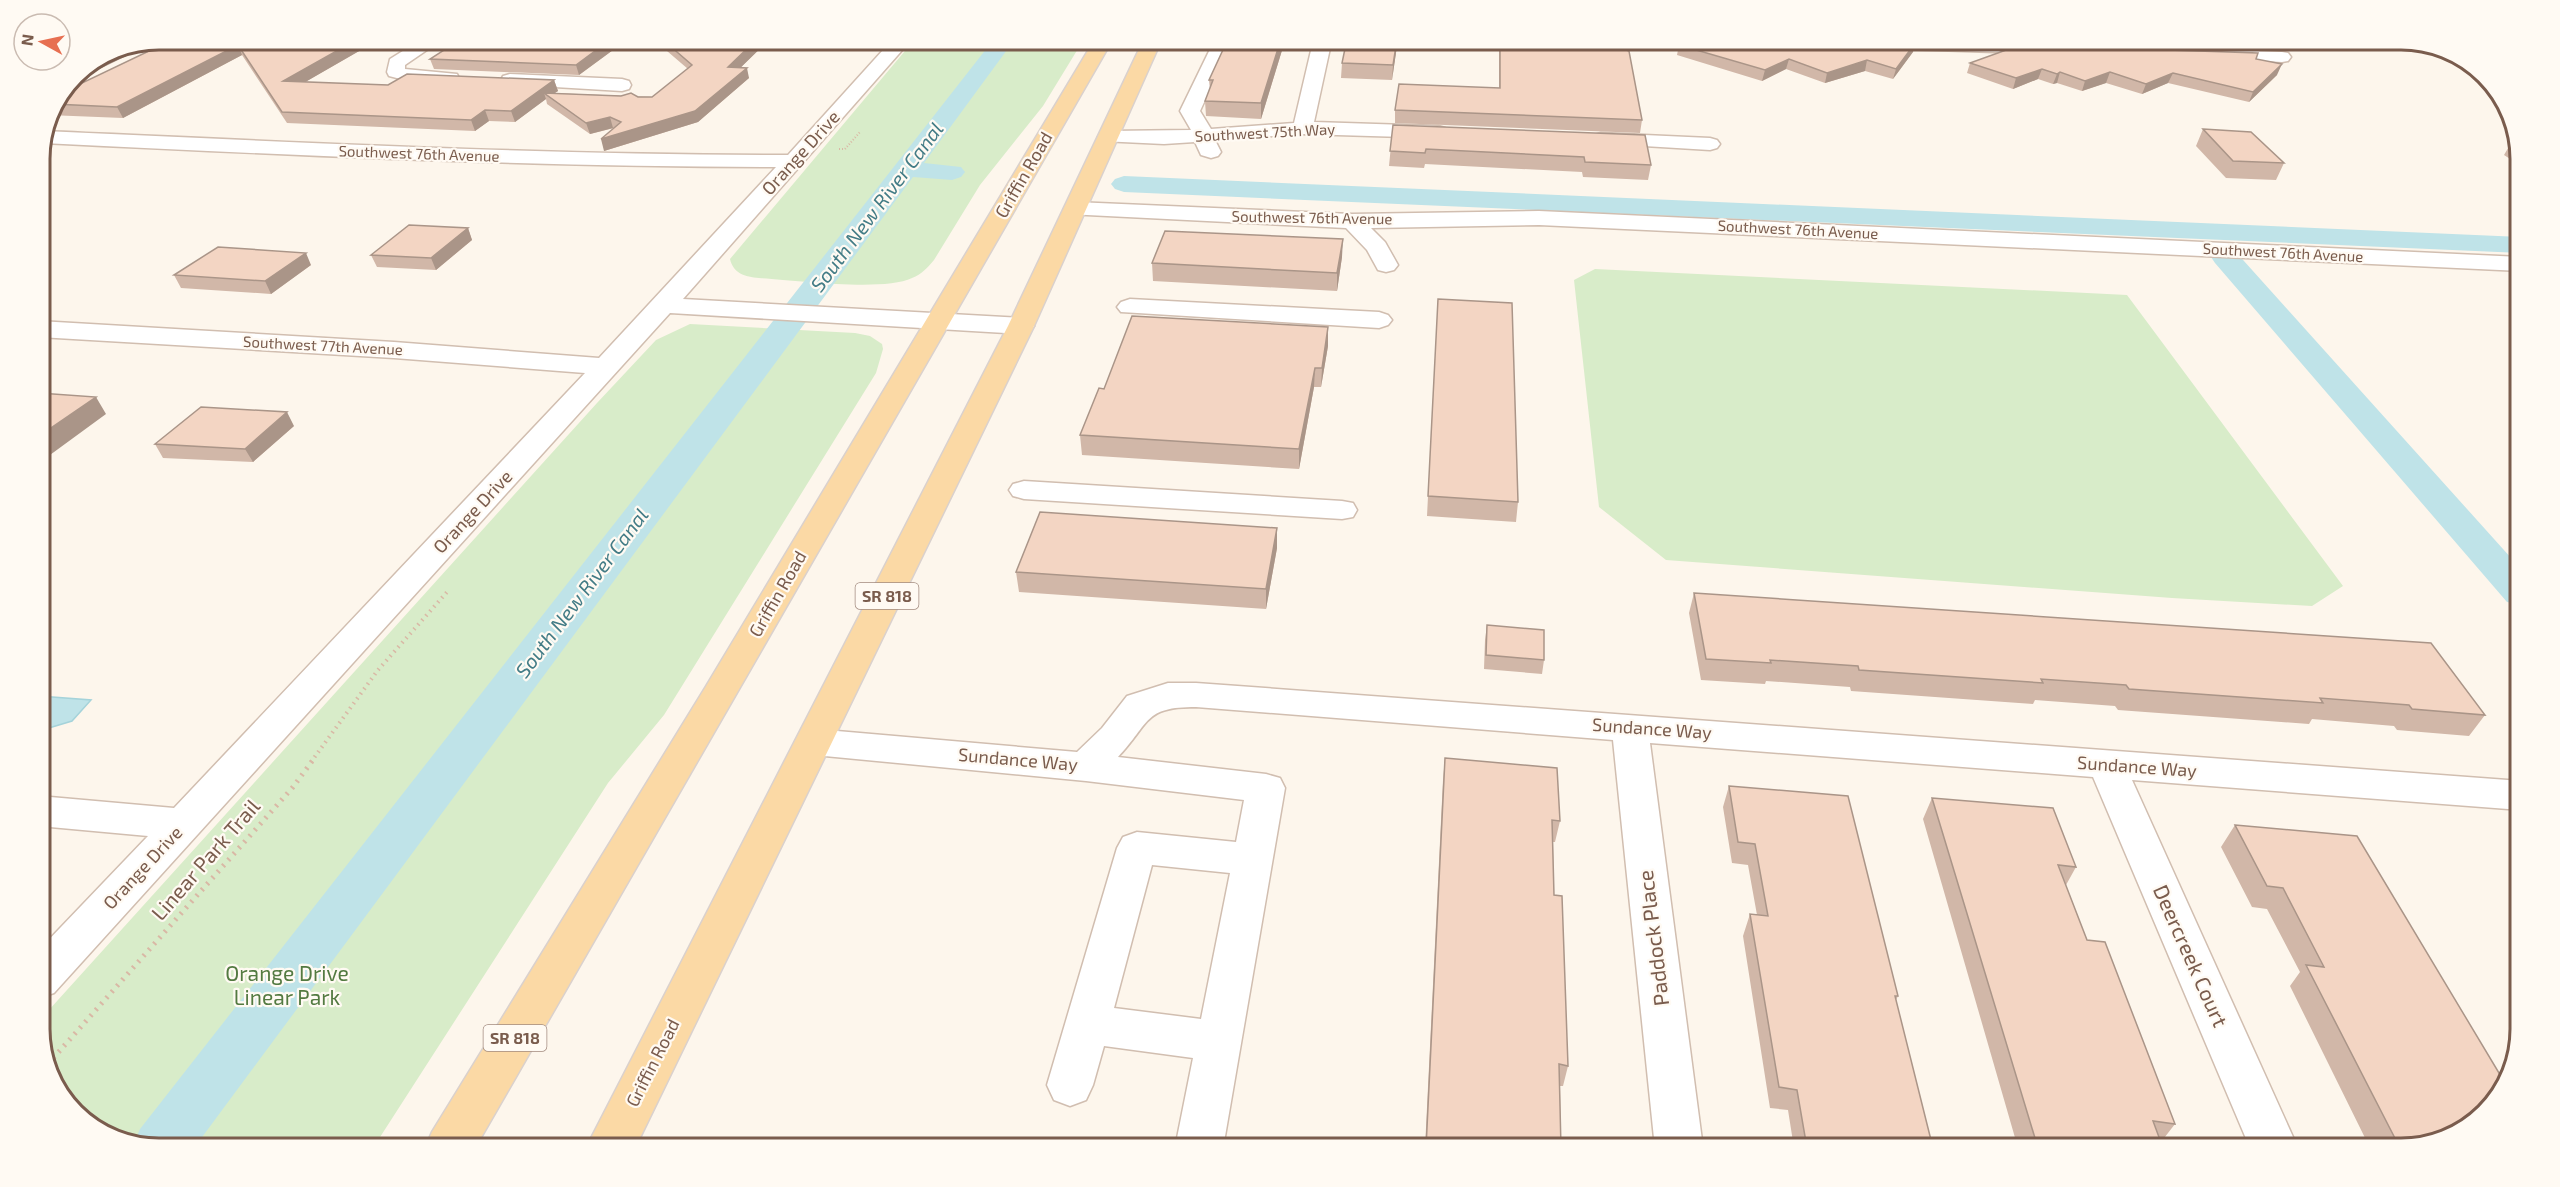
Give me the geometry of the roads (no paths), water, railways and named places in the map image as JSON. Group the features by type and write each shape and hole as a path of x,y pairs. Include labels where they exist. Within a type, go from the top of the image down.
{"main road":[{"name":"Griffin Road","path":"455,1138 718,698 1098,50"},
{"name":"Griffin Road","path":"615,1138 1026,315 1148,50"}],"street":[{"path":"417,50 396,63 396,72 416,77 473,79"},
{"name":"Orange Drive","path":"50,968 664,305 893,50"},
{"path":"1219,50 1190,111 1204,134 1208,151 1237,153"},
{"path":"1303,128 1321,50"},
{"path":"2199,54 2282,57"},
{"path":"496,80 622,85"},
{"name":"Southwest 75th Way","path":"1107,137 1164,138 1204,134 1281,139 1303,128 1453,133"},
{"name":"Southwest 76th Avenue","path":"52,136 617,161 795,161"},
{"path":"1581,138 1710,144"},
{"name":"Southwest 76th Avenue","path":"1075,209 1352,221 1539,218 2510,263"},
{"path":"1352,221 1377,247 1386,265"},
{"path":"683,284 870,295 945,310"},
{"path":"664,305 856,316 945,310 1026,315"},
{"path":"1130,307 1379,320"},
{"name":"Southwest 77th Avenue","path":"50,330 383,349 607,367"},
{"path":"1024,490 1342,510"},
{"name":"Sundance Way","path":"814,742 1086,767 1115,737 1140,705 1168,695 1196,695 2510,795"},
{"name":"Paddock Place","path":"1630,728 1678,1138"},
{"name":"Deercreek Court","path":"2106,765 2270,1138"},
{"path":"1086,767 1266,788 1201,1138"},
{"path":"50,812 184,824"},
{"path":"1070,1085 1137,848 1253,859"},
{"path":"1087,1024 1219,1041"}],"water":[{"path":"50,697 91,700 72,721 50,728"}],"waterway":[{"name":"South New River Canal","path":"906,169 997,50"},
{"name":"South New River Canal","path":"168,1138 906,169"},
{"path":"906,169 952,172"},
{"path":"1124,184 2510,245"},
{"path":"2225,257 2510,581"}],"park label":[{"name":"Orange Drive Linear Park","path":"287,986"}]}
